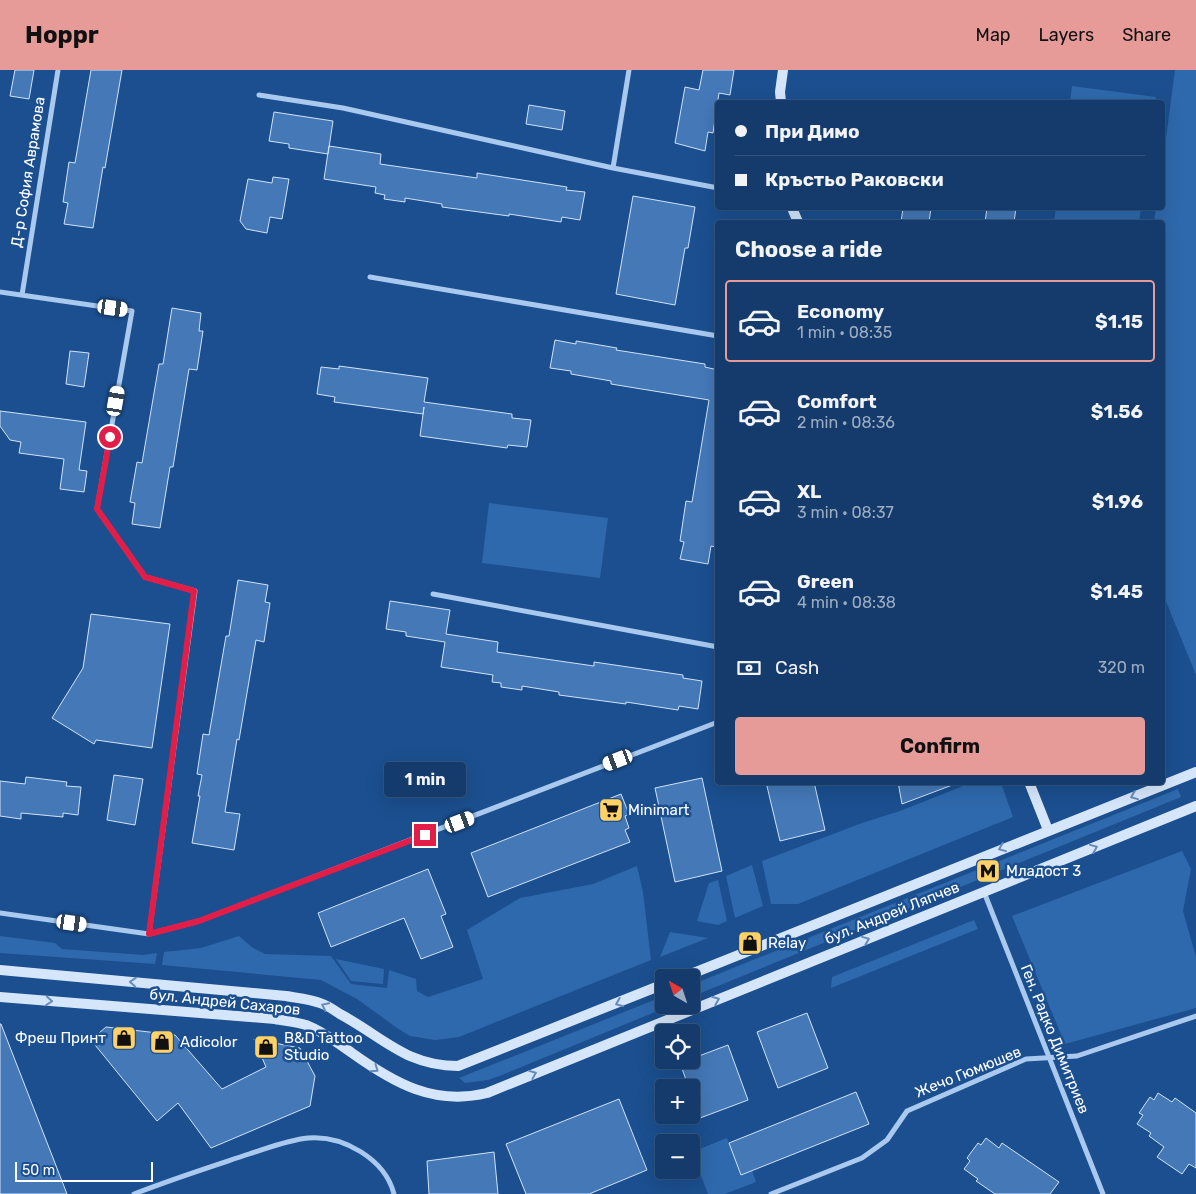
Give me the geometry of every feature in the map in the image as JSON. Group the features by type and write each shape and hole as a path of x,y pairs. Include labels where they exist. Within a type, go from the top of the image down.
{"main road":[{"path":"781,100 783,70"},
{"name":"бул. Андрей Ляпчев","path":"1165,784 1196,772"},
{"path":"1030,785 1048,830"},
{"name":"бул. Андрей Ляпчев","path":"700,970 1163,785"},
{"name":"бул. Андрей Ляпчев","path":"487,1093 1196,806"},
{"name":"бул. Андрей Сахаров","path":"0,970 286,996 320,1003 355,1022 411,1058 444,1066 458,1066 655,988"},
{"name":"бул. Андрей Сахаров","path":"0,996 275,1019 306,1025 335,1041 382,1074 418,1090 438,1095 461,1097 487,1093"}],"street":[{"name":"Д-р София Аврамова","path":"22,295 58,70"},
{"path":"613,168 629,70"},
{"path":"259,95 343,108 613,168 715,187"},
{"path":"370,277 715,335"},
{"path":"0,292 132,311 97,509 145,577 194,591 149,934"},
{"path":"433,594 715,646"},
{"path":"0,913 149,934 199,921 715,723"},
{"name":"Ген. Радко Димитриев","path":"984,892 1104,1194"},
{"name":"Жечо Гюмюшев","path":"771,1194 862,1158 887,1140 907,1110 1026,1059 1077,1056 1196,1016"},
{"path":"134,1194 179,1176 307,1138 327,1139 346,1144 362,1153 378,1166 391,1184 394,1194"}],"shaded area":[{"path":"1175,70 1196,70 1196,675 1165,599 1165,220 1154,220 1156,210 1165,210 1165,146"},
{"path":"1072,86 1156,97 1155,100 1070,100"},
{"path":"1056,210 1141,210 1139,220 1054,220"},
{"path":"489,503 608,518 600,578 482,563"},
{"path":"966,785 1002,785 1013,817 798,904 771,904 762,861 862,823 900,811"},
{"path":"1178,789 1181,797 700,993 700,981"},
{"path":"1182,851 1191,869 1183,911 1196,957 1196,1008 1065,1044 1012,916"},
{"path":"752,865 763,906 735,918 726,876"},
{"path":"637,866 643,892 651,960 459,1037 435,1040 410,1036 357,999 321,980 162,965 164,952 201,948 239,936 253,948 265,954 331,956 351,984 387,988 389,970 416,979 417,991 428,997 483,979 467,930 520,898 593,884"},
{"path":"718,880 727,921 718,925 697,921 709,883"},
{"path":"974,920 978,929 831,988 832,977"},
{"path":"670,932 708,938 660,957"},
{"path":"0,936 55,943 62,949 143,955 157,953 155,964 0,953"},
{"path":"336,959 384,969 383,984 351,981"},
{"path":"655,1000 655,1012 502,1075 488,1080 465,1083 459,1078"},
{"path":"727,1138 741,1174 752,1170 756,1182 725,1194 708,1194 700,1173 700,1149"}],"building":[{"path":"15,70 34,70 29,99 10,96"},
{"path":"91,70 122,70 93,228 64,224 68,203 63,202 69,162 75,163"},
{"path":"703,70 734,70 730,95 719,93 718,100 715,100 713,133 708,132 705,151 675,143 685,87 699,90"},
{"path":"529,105 565,111 562,130 526,124"},
{"path":"274,112 333,121 328,154 289,148 289,144 269,141"},
{"path":"329,146 381,154 380,164 477,178 477,173 567,187 566,190 585,192 580,220 562,217 561,222 442,207 442,204 405,198 405,202 384,199 385,195 375,193 376,187 324,179"},
{"path":"273,177 289,179 282,219 270,217 267,233 246,229 240,221 248,179 272,183"},
{"path":"633,196 695,207 688,248 685,248 675,305 616,294"},
{"path":"903,210 931,210 929,220 901,220"},
{"path":"987,210 1016,210 1014,220 985,220"},
{"path":"172,308 201,313 199,331 203,331 197,370 189,369 173,467 170,467 160,528 132,524 135,503 130,502 137,462 142,463 159,364 163,364"},
{"path":"555,340 576,344 576,341 617,348 616,350 705,364 705,367 715,369 715,547 711,546 708,564 680,559 684,542 680,541 686,501 692,502 709,400 611,384 611,381 550,368"},
{"path":"70,351 89,353 84,387 66,384"},
{"path":"339,366 428,378 424,402 512,414 512,418 531,420 527,447 508,445 507,448 420,436 424,407 423,414 334,402 335,397 317,394 321,367 339,369"},
{"path":"0,411 86,422 79,470 87,471 84,492 60,489 64,459 19,453 21,442 10,440 0,426"},
{"path":"238,580 268,585 265,602 270,603 264,642 256,640 225,812 240,814 234,850 192,843 200,796 198,796 202,775 197,774 203,734 209,735"},
{"path":"390,601 450,610 446,634 498,642 497,652 594,666 594,662 683,675 683,678 702,681 698,709 679,706 678,710 626,702 626,704 559,695 559,692 522,686 522,690 501,687 501,683 492,682 493,675 441,667 445,642 406,636 406,632 386,629"},
{"path":"91,614 170,624 152,748 96,740 94,744 52,718 83,668"},
{"path":"114,775 143,779 135,825 107,820"},
{"path":"26,777 67,782 66,786 81,787 78,815 63,813 63,817 21,813 21,819 0,816 0,781 25,784"},
{"path":"702,778 722,871 675,882 655,788"},
{"path":"767,785 815,785 825,830 780,841"},
{"path":"899,785 952,785 902,804"},
{"path":"621,794 629,814 625,816 629,828 625,830 630,842 488,897 471,853"},
{"path":"428,869 446,914 441,916 453,947 421,959 404,918 331,947 318,913"},
{"path":"807,1013 828,1068 778,1088 757,1032"},
{"path":"1,1024 67,1194 0,1194"},
{"path":"106,1027 175,1035 222,1089 266,1067 254,1039 300,1048 315,1076 310,1106 211,1148 178,1103 157,1121 91,1040"},
{"path":"728,1045 748,1100 700,1118 700,1079 686,1079 682,1069 700,1069 700,1056"},
{"path":"856,1092 869,1124 741,1175 729,1143"},
{"path":"1158,1093 1172,1102 1175,1098 1196,1113 1196,1168 1189,1164 1182,1174 1157,1157 1164,1147 1149,1136 1151,1133 1137,1124 1143,1115 1139,1113 1150,1097 1154,1100"},
{"path":"619,1099 647,1170 589,1194 526,1194 506,1144"},
{"path":"986,1138 999,1148 1002,1143 1059,1182 1050,1194 995,1194 976,1181 978,1179 964,1169 970,1161 967,1158 978,1143 981,1145"},
{"path":"494,1152 498,1194 429,1194 427,1161"}],"place":[{"name":"Minimart","path":"611,810"},
{"name":"Младост 3","path":"988,871"},
{"name":"Relay","path":"750,943"},
{"name":"Фреш Принт","path":"124,1038"},
{"name":"Adicolor","path":"162,1042"},
{"name":"B&D Tattoo Studio","path":"266,1047"}],"route":[{"path":"110,437 97,509 145,577 194,591 149,934 199,921 425,835"}]}
